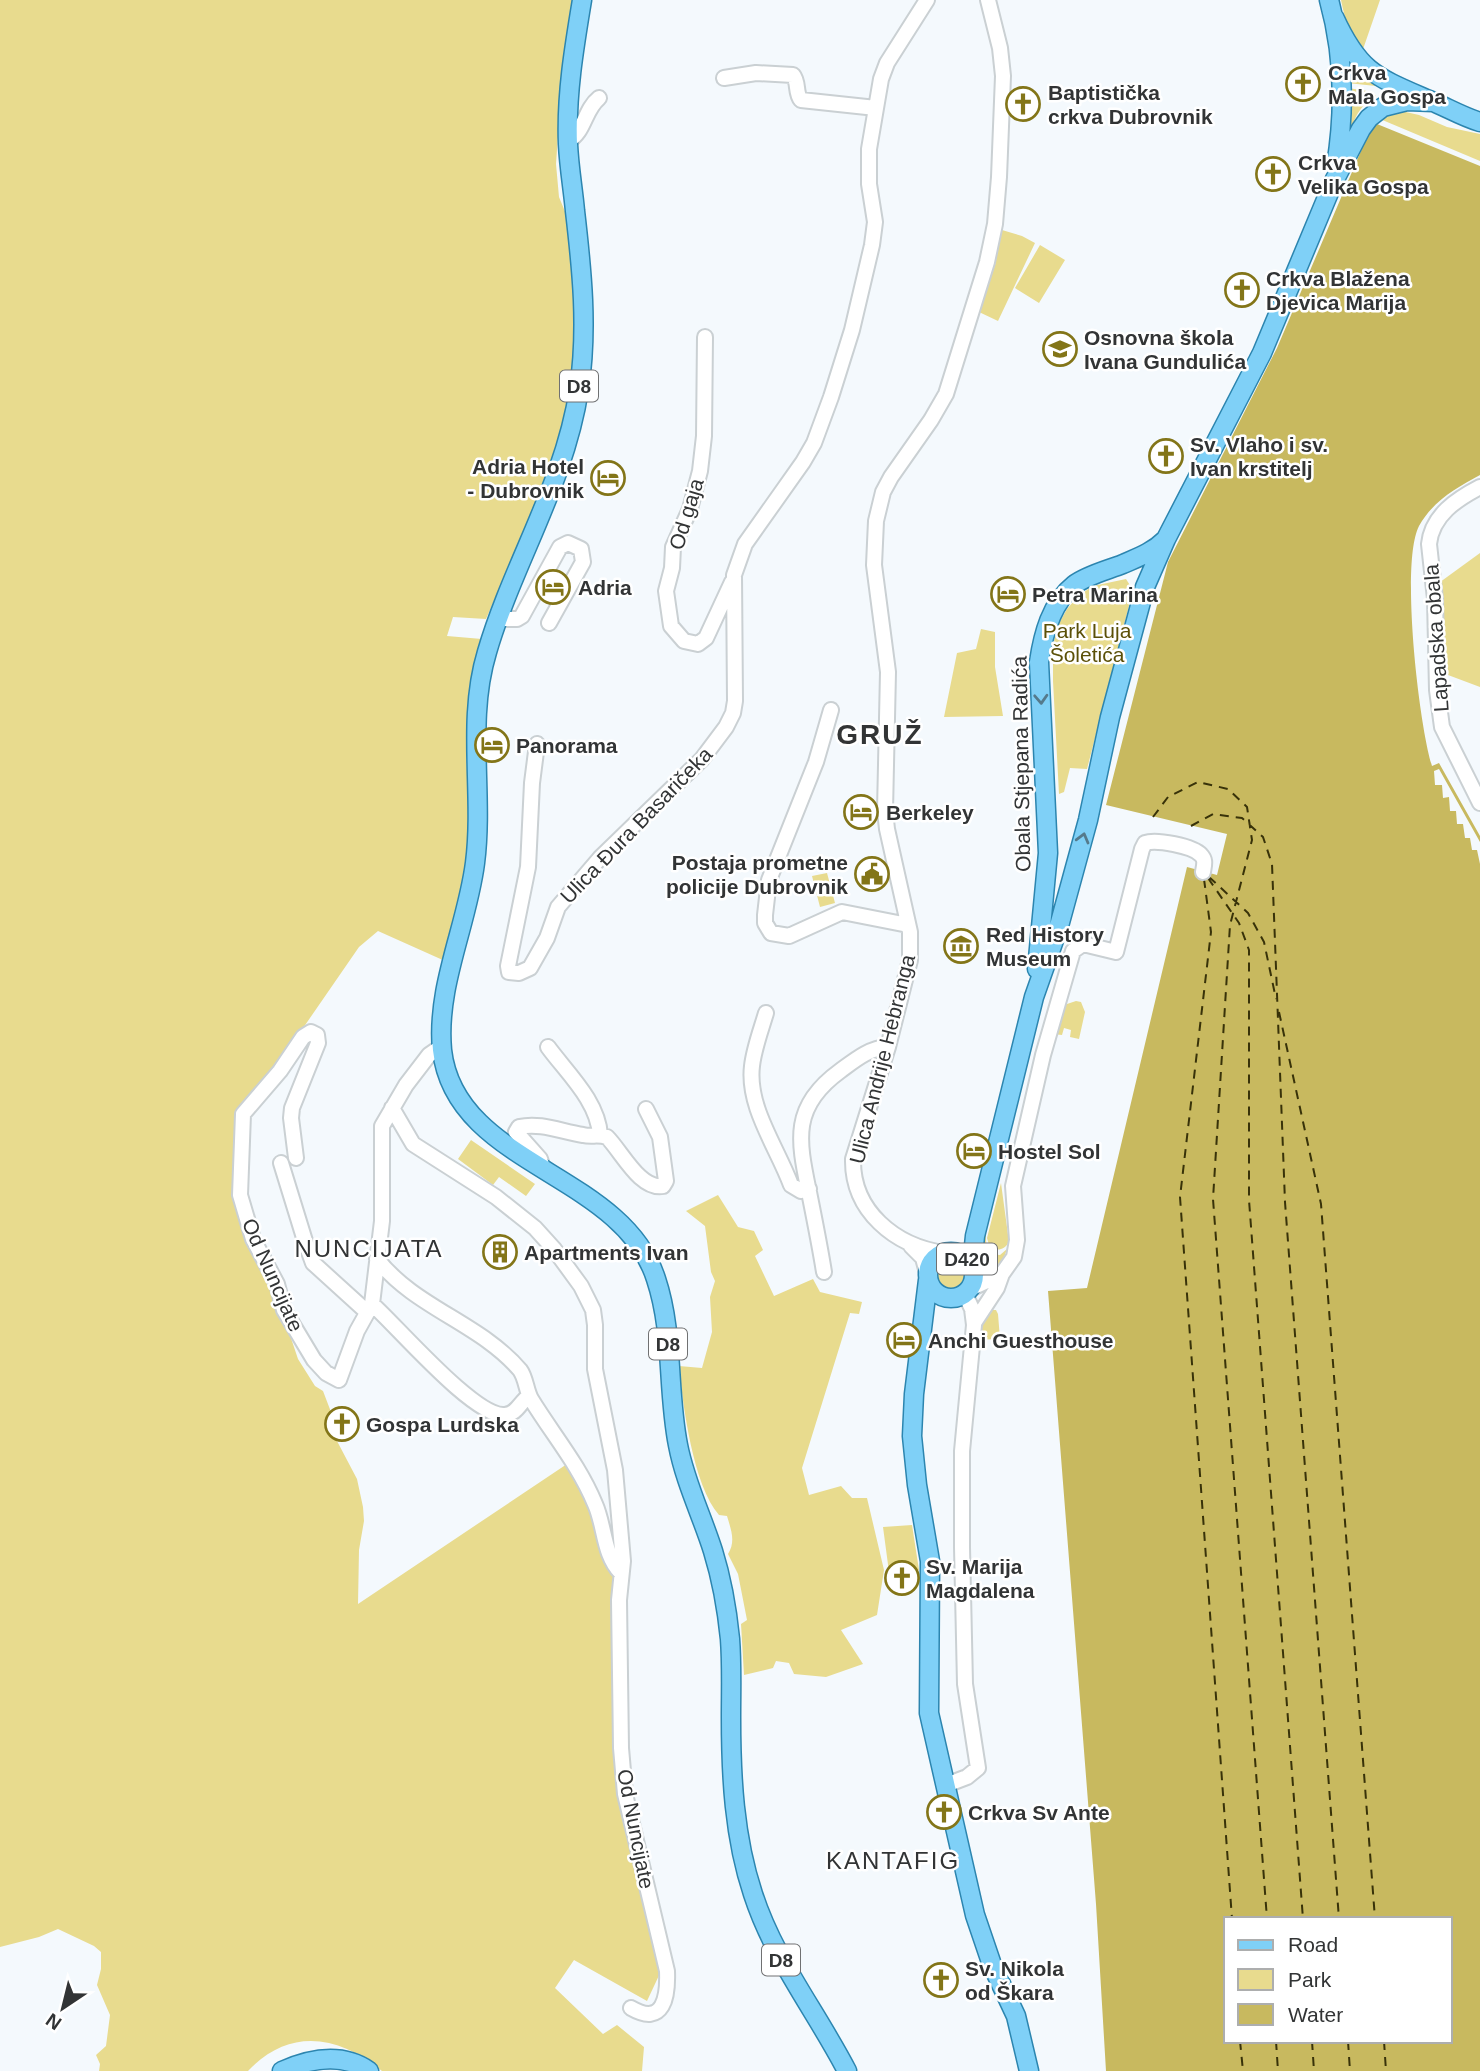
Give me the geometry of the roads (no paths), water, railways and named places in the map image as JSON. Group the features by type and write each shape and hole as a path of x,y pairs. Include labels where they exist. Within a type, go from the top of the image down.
{"main road":[{"name":"D8","path":"582,0 571,68 568,141 583,292 584,333 580,383 563,459 497,619 481,672 477,711 478,817 475,867 450,965 443,1005 442,1046 448,1076 464,1105 489,1131 596,1202 629,1231 643,1250 658,1284 666,1324 680,1457 714,1555 726,1608 732,1667 731,1745 734,1802 745,1865 752,1893 775,1949 847,2071"},
{"path":"1332,8 1348,46 1365,68 1383,80 1478,122"},
{"path":"1332,8 1343,110 1333,183"},
{"name":"Obala Stjepana Radića","path":"1353,144 1359,124 1371,105 1386,96 1410,92"},
{"name":"Obala Stjepana Radića","path":"1034,997 1072,882 1142,594 1166,539 1262,353 1333,183 1353,144 1369,118 1383,107 1406,101 1433,102"},
{"name":"Obala Stjepana Radića","path":"1034,997 1046,876 1048,817 1041,648 1051,616 1076,583 1151,552 1166,539"},
{"path":"1113,568 1124,568 1138,574 1142,594"},
{"path":"1046,876 1053,881 1072,882"},
{"path":"972,1267 975,1236 1034,997"},
{"path":"949,1253 966,1246 975,1236"},
{"name":"D420","path":"928,1277 934,1292 953,1299 967,1292 974,1276 972,1267 962,1255 949,1253 933,1260 928,1277 922,1329 912,1436 930,1561 929,1713 975,1915 992,1965 1016,2016 1029,2071"},
{"name":"D420","path":"922,1329 936,1305 947,1298"},
{"path":"282,2071 309,2060 323,2058 348,2061 369,2071"}],"street":[{"name":"Ulica Andrije Hebranga","path":"928,1277 923,1258 874,1217 859,1194 853,1172 853,1159 888,1046 910,960 911,943 885,811 888,672 874,565 874,536 878,508 891,477 932,420 946,394 987,262 995,224 1003,76 997,29 988,0"},
{"path":"732,582 745,544 782,494 814,443 842,362 872,245 875,222 869,184 869,149 876,108 887,63 925,4"},
{"path":"724,78 788,74 796,78 799,97 802,100 876,108"},
{"path":"568,141 578,133 591,106 599,98"},
{"name":"Od gaja","path":"705,337 704,424 700,471 690,509 673,547 673,568 666,591 671,626 684,641 698,645 706,638 732,582"},
{"name":"Lapadska obala","path":"1480,486 1444,512 1430,536 1429,544 1435,599 1437,690 1442,727 1480,803"},
{"path":"497,619 516,619 522,616 560,547 568,543 581,549 583,562 549,623"},
{"name":"Ulica Đura Basaričeka","path":"537,744 532,783 528,867 509,972 519,973 530,968 547,939 558,907 600,858 702,760 726,727 736,701 736,617 732,582"},
{"path":"831,710 816,762 769,880 765,923 771,933 789,936 842,912 908,925"},
{"path":"946,1785 959,1782 978,1768 965,1684 962,1460 974,1325 967,1292 996,1276 1010,1263 1016,1249 1013,1186 1043,1055 1073,951 1083,944 1116,951 1145,843 1159,841 1197,852 1205,862 1203,872"},
{"path":"766,1013 751,1069 754,1097 791,1185 801,1191 809,1189"},
{"name":"Od Nuncijate","path":"442,1046 429,1055 382,1126 382,1221 370,1308 357,1331 339,1380 326,1373 314,1360 284,1310 277,1284 253,1239 240,1195 243,1114 280,1071 303,1037 311,1032 317,1035 318,1043 292,1108 288,1161 305,1241 313,1263 370,1308 487,1412 496,1416 509,1415 529,1396"},
{"path":"824,1272 800,1130 812,1099 822,1085 858,1058 888,1046"},
{"path":"548,1047 593,1107 600,1135"},
{"name":"Od Nuncijate","path":"393,1108 413,1144 496,1197 535,1228 554,1249 587,1298 595,1325 595,1368 615,1470 624,1561 619,1600 621,1748 625,1794 667,1971 668,1992 665,2002 654,2013 631,2008"},
{"path":"542,1168 540,1159 516,1129 537,1125 581,1135 600,1135 613,1143 644,1182 655,1187 663,1186 666,1181 660,1137 646,1109"},
{"name":"Ulica Andrije Hebranga","path":"910,1245 949,1253"},
{"name":"Od Nuncijate","path":"377,1259 387,1272 416,1297 504,1354 522,1372 529,1396 578,1467 596,1506 610,1559 621,1573"},
{"path":"972,1267 985,1277 996,1276"},
{"path":"974,1325 997,1288 996,1276"}],"water":[{"path":"1377,124 1480,166 1480,475 1446,496 1431,509 1419,526 1411,573 1411,607 1417,682 1432,766 1439,763 1480,836 1480,2071 1106,2071 1096,1904 1048,1291 1087,1288 1187,867 1217,875 1227,834 1106,805 1168,562 1277,348 1372,125"}],"place":[{"name":"Crkva Mala Gospa","path":"1303,84"},
{"name":"Baptistička crkva Dubrovnik","path":"1023,104"},
{"name":"Crkva Velika Gospa","path":"1273,174"},
{"name":"Crkva Blažena Djevica Marija","path":"1242,290"},
{"name":"Osnovna škola Ivana Gundulića","path":"1060,349"},
{"name":"Sv. Vlaho i sv. Ivan krstitelj","path":"1166,456"},
{"name":"Adria Hotel - Dubrovnik","path":"608,478"},
{"name":"Adria","path":"553,587"},
{"name":"Petra Marina","path":"1008,594"},
{"name":"Panorama","path":"492,745"},
{"name":"Berkeley","path":"861,812"},
{"name":"Postaja prometne policije Dubrovnik","path":"872,874"},
{"name":"Red History Museum","path":"961,946"},
{"name":"Hostel Sol","path":"974,1151"},
{"name":"Apartments Ivan","path":"500,1252"},
{"name":"Anchi Guesthouse","path":"904,1340"},
{"name":"Gospa Lurdska","path":"342,1424"},
{"name":"Sv. Marija Magdalena","path":"902,1578"},
{"name":"Crkva Sv Ante","path":"944,1812"},
{"name":"Sv. Nikola od Škara","path":"941,1980"}],"district":[{"name":"GRUŽ","path":"880,734"},
{"name":"NUNCIJATA","path":"369,1248"},
{"name":"KANTAFIG","path":"893,1860"}],"park label":[{"name":"Park Luja Šoletića","path":"1087,642"}]}
